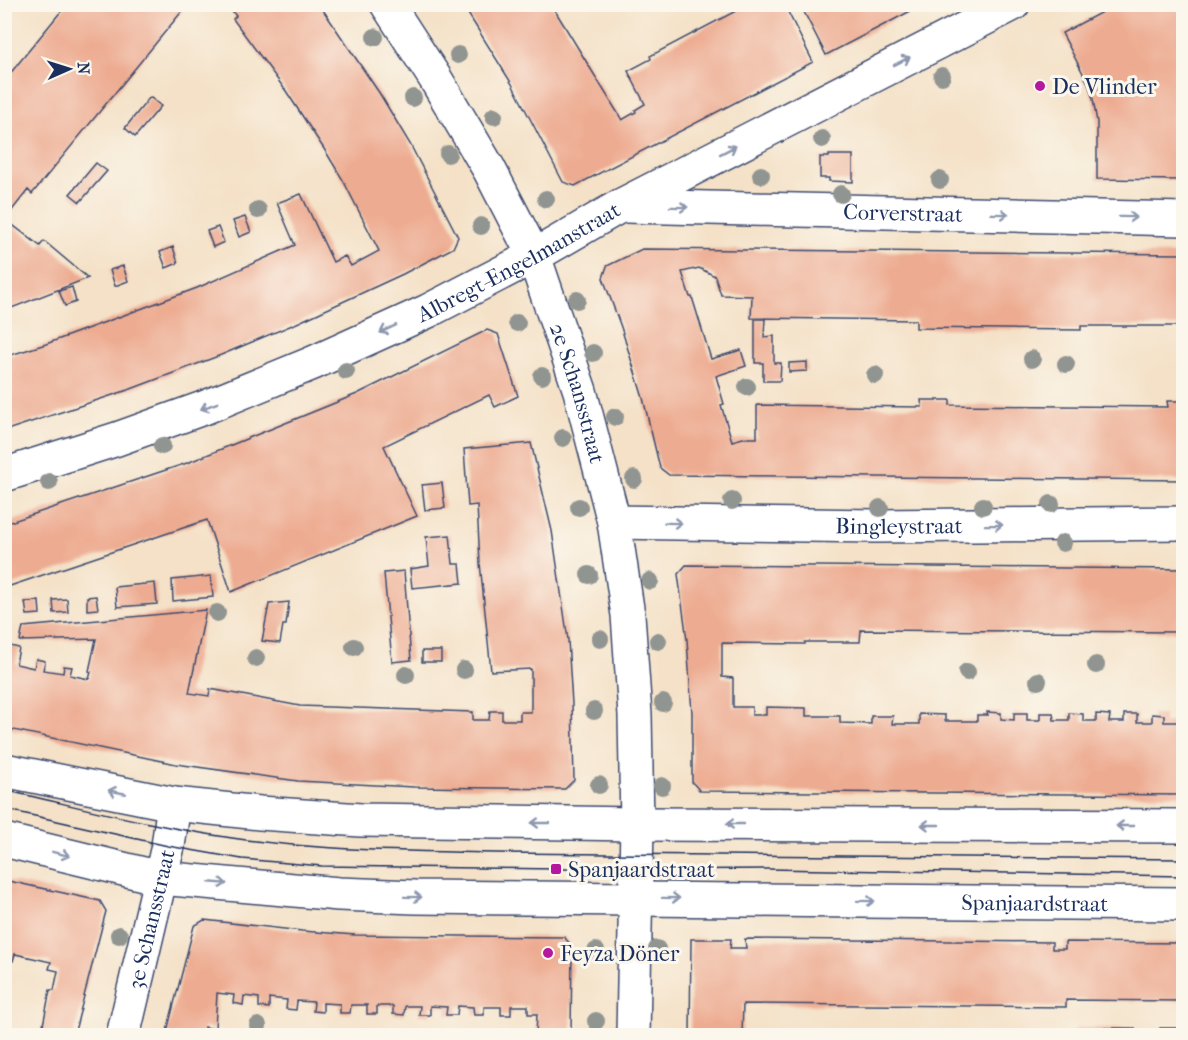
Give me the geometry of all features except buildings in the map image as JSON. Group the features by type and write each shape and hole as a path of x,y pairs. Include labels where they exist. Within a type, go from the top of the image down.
{"street":[{"name":"2e Schansstraat","path":"387,4 435,78 483,159 534,256 580,391 614,522 628,615 635,715 637,824"},
{"name":"Albregt-Engelmanstraat","path":"4,475 195,411 291,372 428,311 534,256 620,206 1013,4"},
{"name":"Corverstraat","path":"620,206 1184,219"},
{"name":"Bingleystraat","path":"614,522 876,526 1184,523"},
{"path":"4,770 174,804 361,820 637,824 1184,826"},
{"name":"3e Schansstraat","path":"123,1035 168,846 174,804"},
{"path":"633,1035 637,824"},
{"name":"Spanjaardstraat","path":"4,840 160,878 339,894 415,897 1184,904"}],"tram line":[{"path":"4,790 203,833 331,848 496,853 1184,859"},
{"path":"4,809 168,846 242,859 322,866 636,870 767,869 1184,876"}],"place":[{"name":"De Vlinder","path":"1040,86"},
{"name":"Spanjaardstraat","path":"556,869"},
{"name":"Feyza Döner","path":"548,953"}]}
